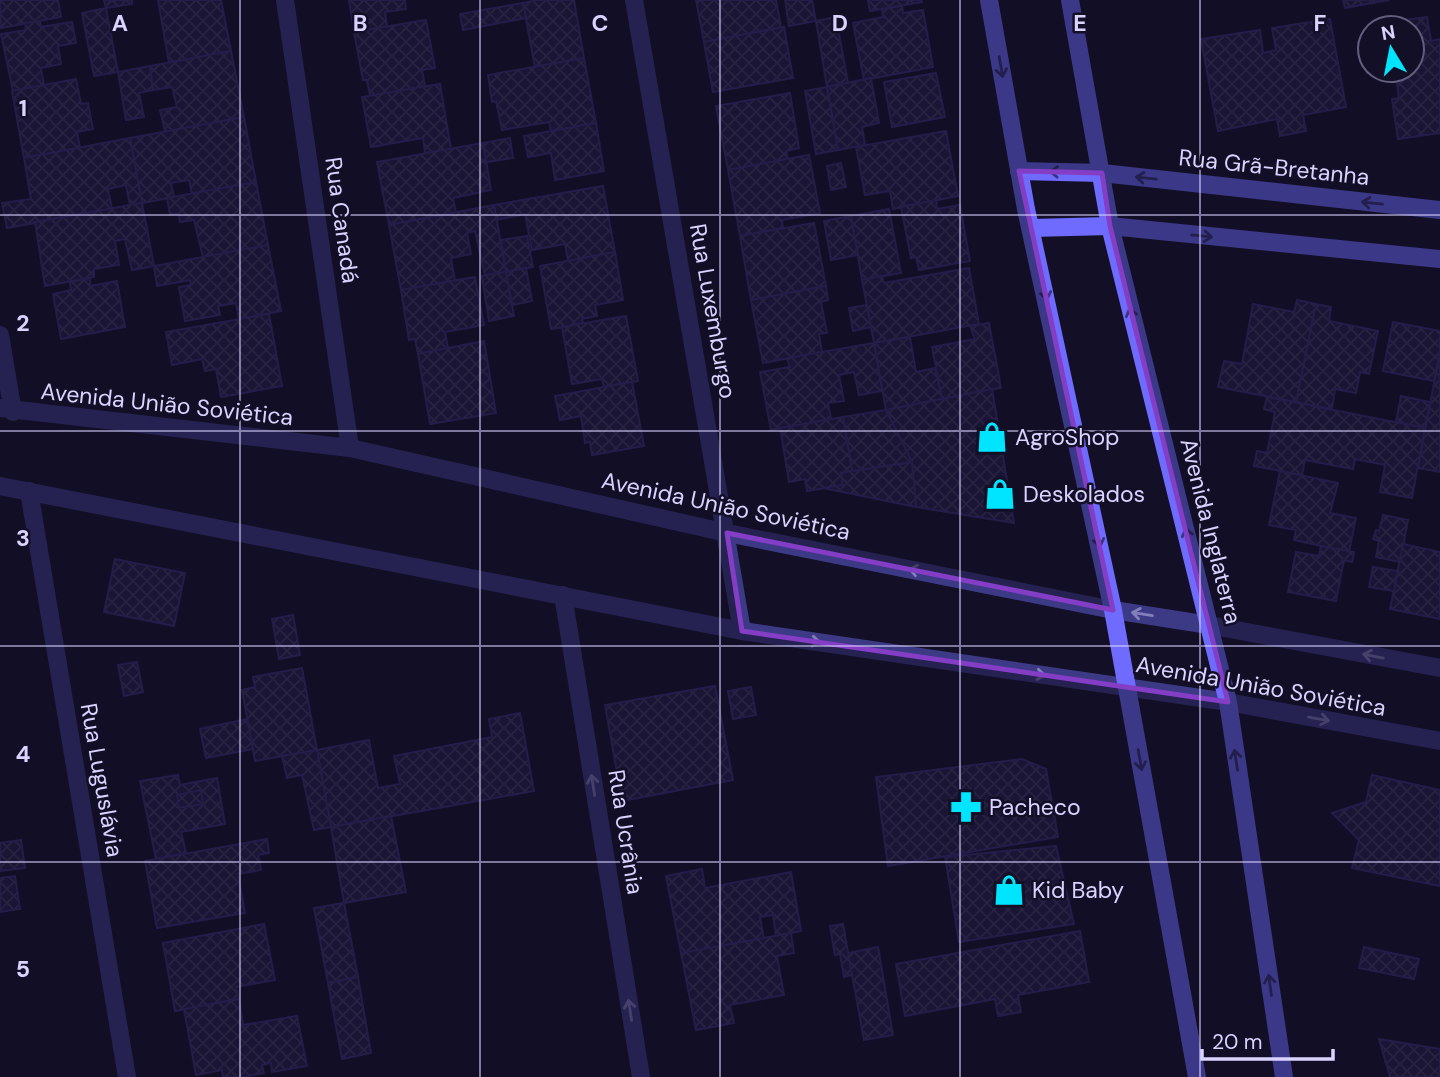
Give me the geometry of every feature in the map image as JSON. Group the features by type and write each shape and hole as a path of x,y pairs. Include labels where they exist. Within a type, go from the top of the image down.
{"main road":[{"path":"989,0 1019,171 1113,610 1196,1077"},
{"name":"Avenida Inglaterra","path":"1070,0 1110,226 1228,702 1284,1077"},
{"name":"Rua Grã-Bretanha","path":"1019,171 1102,173 1440,210"},
{"path":"1031,228 1110,226 1440,259"}],"street":[{"name":"Rua Canadá","path":"285,0 350,448"},
{"name":"Rua Luxemburgo","path":"634,0 742,631"},
{"path":"0,335 7,410"},
{"name":"Avenida União Soviética","path":"7,410 350,448 727,533 1113,610 1440,668"},
{"name":"Avenida União Soviética","path":"0,486 742,631 1228,702 1440,741"},
{"name":"Rua Luguslávia","path":"29,491 127,1077"},
{"name":"Rua Ucrânia","path":"563,595 641,1077"}],"highlighted area":[{"path":"1019,171 1102,173 1110,226 1228,702 742,631 727,533 1113,610"}],"building":[{"path":"0,0 58,0 61,17 1,28"},
{"path":"104,0 132,0 132,4 106,8"},
{"path":"158,0 221,0 231,51 169,63"},
{"path":"349,0 405,0 406,9 385,12 387,27 354,32"},
{"path":"537,0 574,0 584,58 535,67 523,3"},
{"path":"696,0 776,0 781,27 704,42"},
{"path":"785,0 812,0 816,21 789,26"},
{"path":"868,0 921,0 922,2 870,11"},
{"path":"1343,0 1389,0 1345,8"},
{"path":"523,3 526,18 463,30 460,14"},
{"path":"902,6 903,13 923,10 933,67 864,80 853,23 883,17 882,9"},
{"path":"106,8 118,72 94,76 82,13"},
{"path":"836,17 848,83 827,87 816,21"},
{"path":"1426,17 1431,41 1440,39 1440,133 1398,139 1392,99 1399,98 1397,84 1426,84"},
{"path":"1330,19 1346,107 1303,115 1306,131 1280,136 1277,119 1218,131 1201,39 1260,30 1263,53 1276,50 1272,28"},
{"path":"426,20 435,68 422,70 425,86 370,96 367,80 363,80 354,32"},
{"path":"40,21 41,27 72,22 76,43 58,46 61,64 41,68 44,86 13,91 1,34 26,30 25,23"},
{"path":"784,27 793,78 713,92 704,42"},
{"path":"231,51 244,117 165,132 160,110 177,107 172,87 153,90 150,66"},
{"path":"584,58 596,123 551,131 549,122 502,130 496,101 492,102 488,75"},
{"path":"150,66 153,90 139,93 144,117 126,120 118,72"},
{"path":"936,73 945,117 892,127 884,82"},
{"path":"871,78 879,123 862,127 865,145 838,150 827,87"},
{"path":"76,79 81,104 88,103 93,129 77,132 80,148 24,158 12,91"},
{"path":"440,84 451,149 425,153 423,138 371,147 362,97"},
{"path":"827,87 838,150 816,154 805,91"},
{"path":"790,93 799,148 786,151 788,159 728,170 716,106"},
{"path":"244,117 256,182 192,194 189,180 171,183 174,197 142,203 130,138"},
{"path":"596,123 604,171 555,180 551,153 528,157 524,136"},
{"path":"946,131 958,196 893,209 890,191 865,195 856,147"},
{"path":"130,138 142,203 130,205 126,185 108,189 112,209 7,228 2,203 31,199 24,158"},
{"path":"510,138 513,158 486,162 483,143"},
{"path":"483,143 491,190 453,198 456,213 389,225 377,162"},
{"path":"809,155 820,213 782,220 783,228 740,236 728,170"},
{"path":"841,163 846,187 831,190 827,166"},
{"path":"256,182 268,245 203,257 194,220 180,222 179,213 170,215 167,198"},
{"path":"603,186 615,252 568,261 565,244 532,250 525,214 496,220 494,205"},
{"path":"936,200 937,209 960,205 970,261 919,270 916,257 911,258 901,207"},
{"path":"142,203 154,266 132,270 125,239 115,241 119,265 94,269 94,277 45,286 35,222"},
{"path":"494,205 506,272 485,275 475,231 467,233 471,254 451,258 455,281 401,290 389,225"},
{"path":"889,209 901,273 862,280 851,216"},
{"path":"851,216 858,255 831,260 824,221"},
{"path":"814,223 826,286 751,300 740,236"},
{"path":"527,236 533,267 506,272 501,240"},
{"path":"268,245 281,311 239,319 236,303 218,306 220,315 185,321 179,287 191,285 190,280 157,286 154,266"},
{"path":"615,252 623,300 595,305 597,316 582,319 583,324 551,329 540,266"},
{"path":"526,268 532,301 512,305 506,272"},
{"path":"969,268 979,324 874,343 862,280 882,276 884,283"},
{"path":"506,272 514,316 489,321 482,276"},
{"path":"475,277 484,325 445,332 448,348 418,354 415,339 409,340 401,290"},
{"path":"90,278 90,286 117,281 125,327 61,339 53,294 71,290 70,282"},
{"path":"826,286 828,300 821,302 827,333 819,334 822,352 763,363 751,300"},
{"path":"1297,300 1316,304 1296,402 1218,387 1224,361 1242,364 1253,304 1294,312"},
{"path":"1316,304 1331,307 1329,321 1378,331 1369,374 1360,372 1356,393 1335,389 1332,409 1296,402"},
{"path":"867,305 871,327 853,331 849,308"},
{"path":"269,314 282,386 221,397 216,369 205,371 202,359 172,365 166,332"},
{"path":"626,316 638,381 604,387 602,379 572,384 562,327"},
{"path":"1393,322 1440,331 1440,352 1434,381 1383,371"},
{"path":"989,323 1001,388 942,399 932,347 975,339 970,326"},
{"path":"910,337 916,372 935,368 942,399 886,410 874,343"},
{"path":"484,341 496,413 430,424 418,354"},
{"path":"874,343 882,391 859,395 854,372 839,375 844,401 828,403 831,419 771,430 760,372 790,367 787,358"},
{"path":"1440,352 1440,472 1418,468"},
{"path":"632,382 644,446 592,455 590,442 585,443 581,416 560,420 555,396"},
{"path":"992,389 1014,523 916,507 912,462 886,410"},
{"path":"1401,396 1430,402 1425,428 1396,422"},
{"path":"1267,397 1425,428 1412,498 1380,492 1385,465 1355,459 1353,469 1305,460 1302,475 1254,466 1257,451 1267,453 1275,412 1264,409"},
{"path":"886,410 912,462 852,471 843,417"},
{"path":"843,417 852,471 841,473 843,485 807,491 805,479 789,482 780,428"},
{"path":"912,462 916,507 823,488 843,485 841,473"},
{"path":"1280,471 1338,483 1330,513 1356,518 1349,552 1294,540 1296,530 1269,525"},
{"path":"1383,515 1408,520 1400,562 1376,557 1379,541 1373,539 1376,530 1379,531"},
{"path":"1403,544 1440,552 1440,619 1390,609"},
{"path":"1321,546 1354,552 1352,562 1344,560 1336,601 1288,592 1296,552 1319,556"},
{"path":"115,559 185,573 174,626 104,612"},
{"path":"1373,567 1398,571 1394,591 1369,587"},
{"path":"293,615 300,655 279,659 272,619"},
{"path":"137,662 143,692 124,696 118,665"},
{"path":"302,668 317,750 255,761 242,690 255,687 253,677"},
{"path":"715,686 733,780 622,801 605,705"},
{"path":"751,687 756,715 733,719 728,691"},
{"path":"520,713 534,791 331,827 317,750 369,740 378,788 400,784 394,756 492,737 489,719"},
{"path":"247,719 253,749 206,758 200,729"},
{"path":"317,750 331,827 314,830 302,775 287,778 282,756"},
{"name":"Pacheco","path":"1022,759 1046,769 1058,837 888,866 876,777"},
{"path":"178,775 180,785 217,778 225,824 181,832 186,853 156,859 140,781"},
{"path":"1372,775 1440,790 1440,886 1352,868 1359,840 1332,813 1366,802"},
{"path":"201,790 203,804 179,808 177,795"},
{"path":"391,816 406,892 344,903 331,827"},
{"path":"267,839 269,853 258,855 261,870 238,874 245,913 157,928 145,861"},
{"path":"21,840 25,868 0,871 0,843"},
{"name":"Kid Baby","path":"1056,846 1074,924 959,942 945,857"},
{"path":"702,869 705,888 791,872 801,931 776,936 773,915 760,917 764,939 681,953 666,876"},
{"path":"15,876 20,909 0,912 0,878"},
{"path":"344,903 358,977 328,983 314,908"},
{"path":"264,924 275,980 236,987 239,999 175,1011 163,943"},
{"path":"843,924 852,975 844,977 840,954 835,955 830,926"},
{"path":"1080,931 1089,982 1018,995 1021,1012 998,1016 995,999 905,1016 896,964"},
{"path":"791,933 794,953 777,956 784,995 730,1005 734,1023 696,1030 681,953"},
{"path":"878,947 893,1035 864,1040 848,953"},
{"path":"1364,947 1419,959 1414,979 1359,968"},
{"path":"358,977 371,1053 342,1059 328,983"},
{"path":"239,999 243,1025 297,1016 307,1066 272,1072 271,1063 262,1065 264,1073 244,1077 223,1077 222,1070 196,1075 184,1009"},
{"path":"1379,1039 1440,1049 1440,1077 1390,1077"}],"place":[{"name":"AgroShop","path":"992,437"},
{"name":"Deskolados","path":"1000,494"},
{"name":"Pacheco","path":"966,807"},
{"name":"Kid Baby","path":"1009,890"}]}
